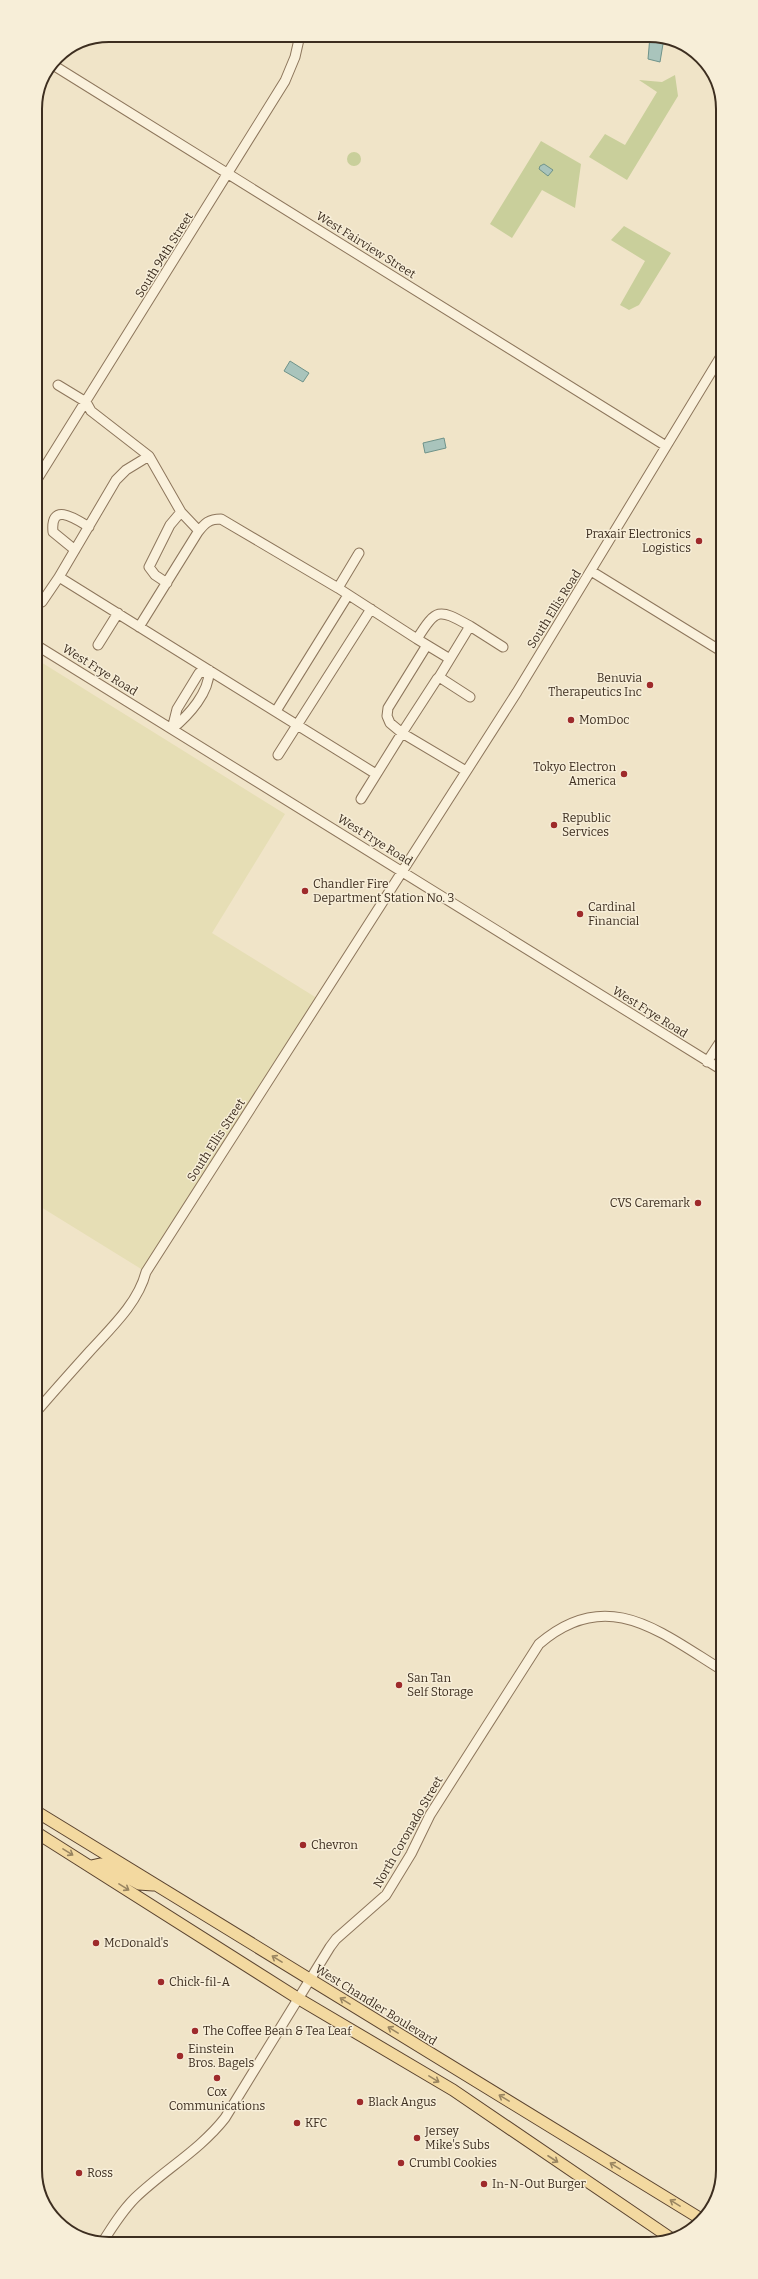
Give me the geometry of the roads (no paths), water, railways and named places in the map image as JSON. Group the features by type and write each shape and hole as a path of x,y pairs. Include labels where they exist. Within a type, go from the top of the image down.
{"main road":[{"name":"West Chandler Boulevard","path":"42,1815 697,2216"},
{"path":"42,1836 299,1998 458,2093 526,2141 667,2235"},
{"path":"91,1866 100,1864 105,1865 139,1884 157,1886"}],"street":[{"name":"South 94th Street","path":"42,472 285,81 295,57 298,42"},
{"name":"West Fairview Street","path":"57,68 666,446"},
{"name":"South Ellis Road","path":"402,871 591,571 716,364"},
{"path":"58,386 86,402 91,411 149,456 181,512 199,531"},
{"path":"42,602 59,577 116,480 126,470 149,456"},
{"path":"167,583 152,571 150,563 170,525 181,512"},
{"path":"75,550 53,532 55,518 61,514 67,514 89,527"},
{"path":"140,627 199,531 205,523 212,519 221,519 338,588 450,659"},
{"path":"338,588 359,553"},
{"path":"591,571 716,648"},
{"path":"59,577 376,774"},
{"path":"276,711 348,595"},
{"path":"278,755 371,609"},
{"path":"98,644 118,613"},
{"path":"417,639 426,624 437,614 446,613 503,647"},
{"path":"361,799 470,626"},
{"path":"427,645 388,708 387,716 390,724 402,733 466,771"},
{"name":"West Frye Road","path":"42,649 716,1067"},
{"path":"172,729 188,716 210,680 209,670"},
{"path":"172,729 177,708 199,673 209,670"},
{"path":"439,677 470,697"},
{"name":"South Ellis Street","path":"42,1404 126,1311 143,1284 146,1272 402,871"},
{"path":"707,1062 716,1048"},
{"name":"North Coronado Street","path":"106,2237 119,2217 136,2198 204,2142 222,2123 336,1939 379,1903 393,1885 430,1816 535,1648 551,1634 568,1624 591,1617 606,1615 642,1622 716,1666"}],"water":[{"path":"649,42 665,44 663,44 660,62 648,59"},
{"path":"544,164 553,170 548,176 539,169 540,166"},
{"path":"290,361 309,373 303,382 284,371"},
{"path":"444,438 446,448 425,453 423,443"}],"place":[{"name":"Praxair Electronics Logistics","path":"699,541"},
{"name":"Benuvia Therapeutics Inc","path":"650,685"},
{"name":"MomDoc","path":"571,720"},
{"name":"Tokyo Electron America","path":"624,774"},
{"name":"Republic Services","path":"554,825"},
{"name":"Chandler Fire Department Station No. 3","path":"305,891"},
{"name":"Cardinal Financial","path":"580,914"},
{"name":"CVS Caremark","path":"698,1203"},
{"name":"San Tan Self Storage","path":"399,1685"},
{"name":"Chevron","path":"303,1845"},
{"name":"McDonald's","path":"96,1943"},
{"name":"Chick-fil-A","path":"161,1982"},
{"name":"The Coffee Bean & Tea Leaf","path":"195,2031"},
{"name":"Einstein Bros. Bagels","path":"180,2056"},
{"name":"Cox Communications","path":"217,2078"},
{"name":"Black Angus","path":"360,2102"},
{"name":"KFC","path":"297,2123"},
{"name":"Jersey Mike's Subs","path":"417,2138"},
{"name":"Crumbl Cookies","path":"401,2163"},
{"name":"Ross","path":"79,2173"},
{"name":"In-N-Out Burger","path":"484,2184"}]}
